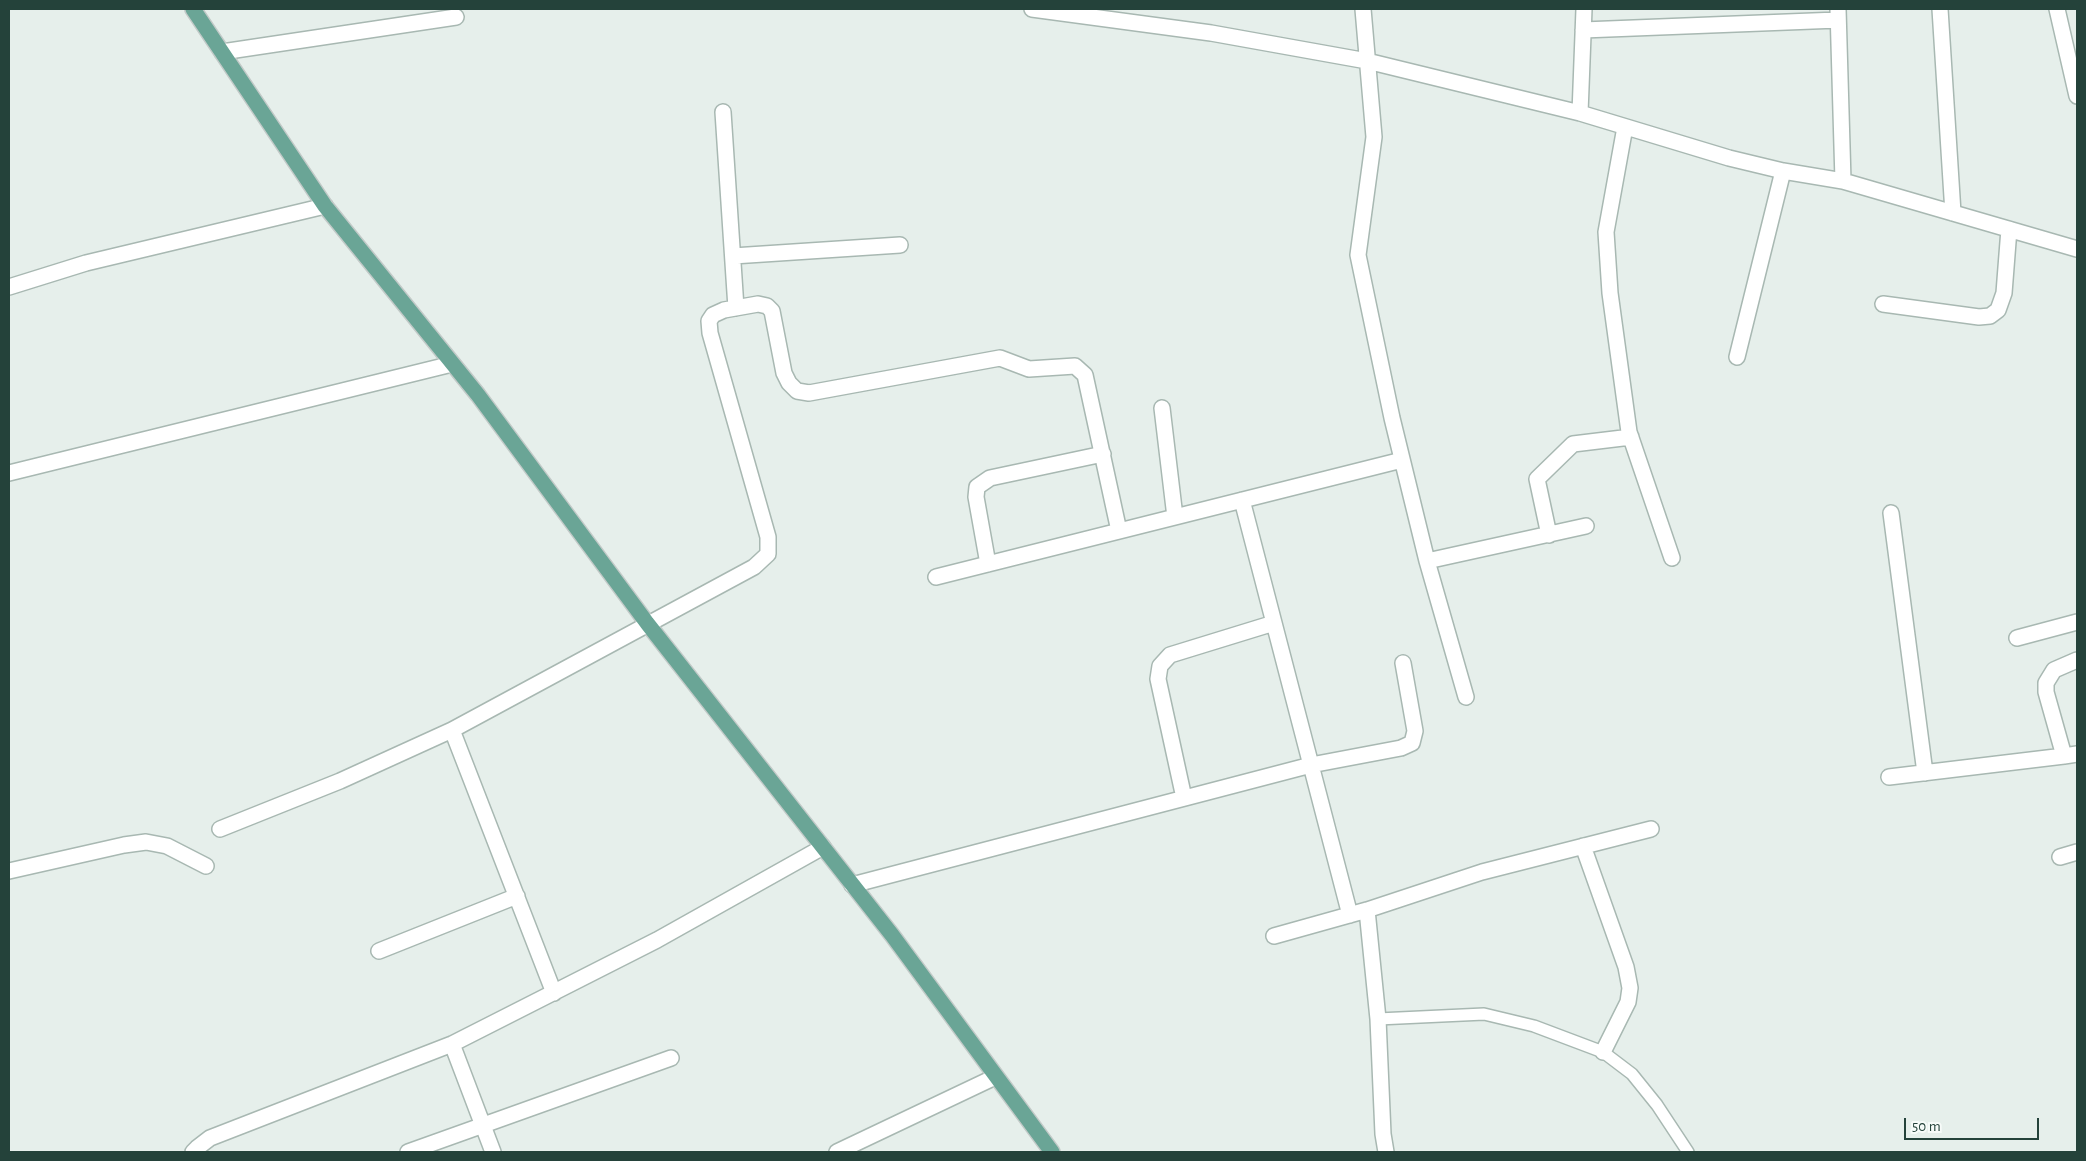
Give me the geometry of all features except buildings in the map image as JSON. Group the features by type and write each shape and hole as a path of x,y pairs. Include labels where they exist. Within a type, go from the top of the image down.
{"main road":[{"path":"193,9 326,206 478,396 647,623 892,935 1052,1152"}],"street":[{"path":"1032,9 1096,13 1367,61 1580,113 1729,158 1783,171 1844,181 2077,249 2077,242"},
{"path":"1363,9 1374,137 1358,254 1402,460 1427,561 1466,697"},
{"path":"1580,113 1584,9"},
{"path":"1940,9 1953,212"},
{"path":"2057,9 2077,96"},
{"path":"1583,30 1838,14 1844,181"},
{"path":"222,52 456,17"},
{"path":"723,112 736,308"},
{"path":"1625,127 1606,232 1610,293 1631,437 1672,558"},
{"path":"1737,357 1783,171"},
{"path":"9,287 86,263 326,206"},
{"path":"1883,304 1979,317 1990,316 1998,310 2004,293 2009,229"},
{"path":"733,256 900,245"},
{"path":"220,829 340,781 452,730 647,623 754,567 768,554 768,537 710,333 709,321 713,315 758,304 767,306 772,310 784,373 789,383 797,391 809,393 1000,358 1029,369 1075,366 1085,375 1119,531"},
{"path":"9,473 452,364"},
{"path":"1162,408 1175,517"},
{"path":"1549,536 1537,479 1573,444 1631,437"},
{"path":"988,564 976,497 977,487 990,478 1103,454"},
{"path":"936,577 1402,460"},
{"path":"1242,500 1350,915"},
{"path":"1891,513 1926,773"},
{"path":"1427,561 1549,536 1586,526"},
{"path":"2017,638 2077,622"},
{"path":"1184,798 1158,679 1160,666 1170,655 1274,623"},
{"path":"1889,777 2070,755 2046,692 2046,683 2054,670 2077,660"},
{"path":"852,885 1311,765 1401,748 1412,743 1416,731 1402,663"},
{"path":"452,730 554,993"},
{"path":"1274,936 1367,910 1482,872 1652,829"},
{"path":"9,871 124,845 146,842 167,846 206,866"},
{"path":"1583,846 1626,967 1630,988 1628,1002 1603,1052"},
{"path":"194,1152 196,1148 210,1138 452,1044 658,940 823,847"},
{"path":"2060,857 2077,852"},
{"path":"379,951 516,896"},
{"path":"1367,910 1378,1019 1383,1134 1386,1152"},
{"path":"452,1044 493,1152"},
{"path":"408,1152 671,1058"},
{"path":"838,1152 995,1077"}],"lane":[{"path":"1378,1019 1484,1014 1534,1026 1603,1052 1632,1074 1688,1152"}]}
